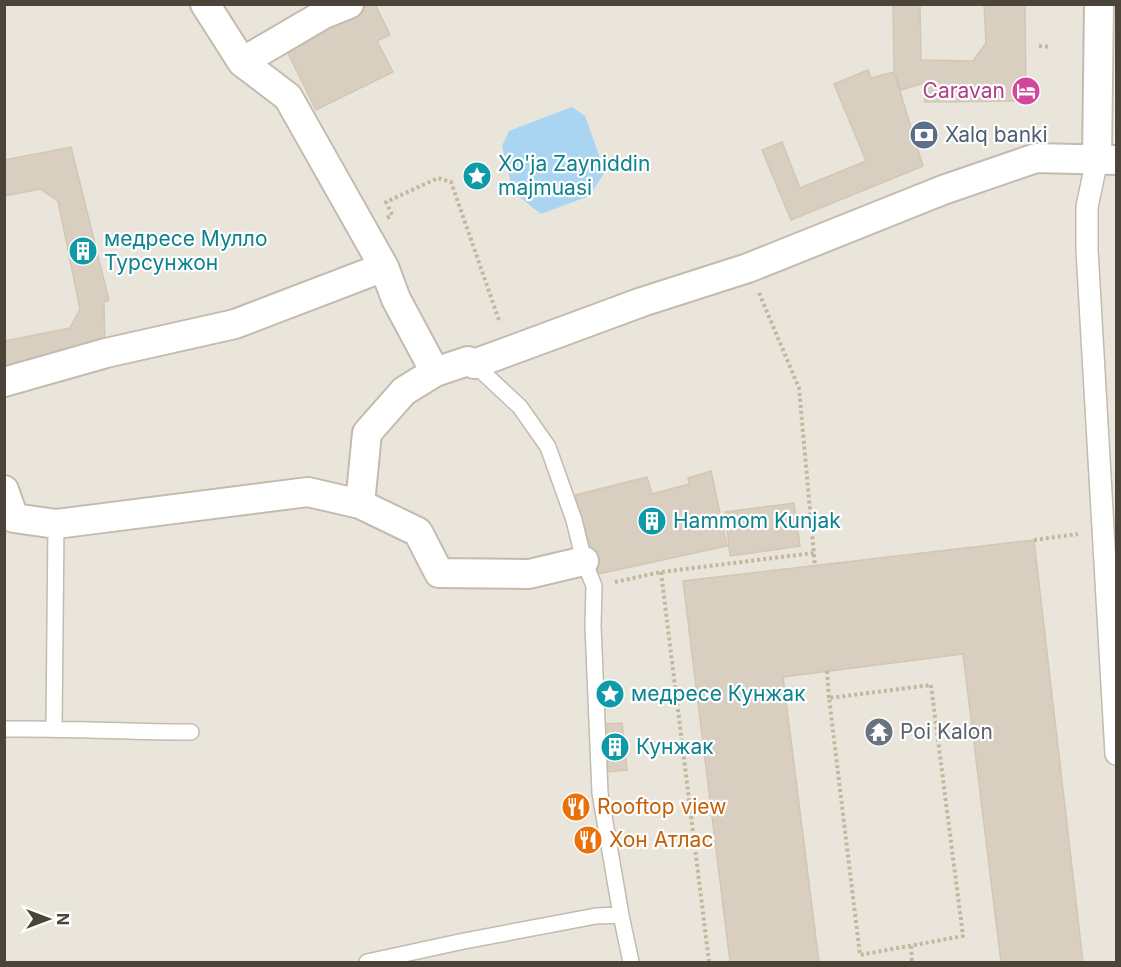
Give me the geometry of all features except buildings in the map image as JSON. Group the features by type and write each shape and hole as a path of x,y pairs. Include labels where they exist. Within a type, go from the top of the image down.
{"street":[{"path":"205,4 242,62 288,97 384,267 396,299 435,372"},
{"path":"242,62 324,14 349,4"},
{"path":"1100,4 1107,159 1087,207 1087,250 1116,754"},
{"path":"360,504 367,433 404,391 435,372 468,361 474,364 642,302 748,268 943,190 1036,158 1107,159"},
{"path":"4,382 106,352 235,324 384,267"},
{"path":"4,490 14,518 56,524 308,492 360,504 418,532 439,573 589,574"}],"lane":[{"path":"474,364 520,407 548,447 574,520 589,574 600,793 631,963"},
{"path":"54,728 56,524"},
{"path":"4,729 54,728 104,732 191,732"},
{"path":"367,963 486,936 596,916 621,915"}],"path":[{"path":"1039,46 1050,47"},
{"path":"362,230 392,215 386,201 438,178 451,182 510,351"},
{"path":"748,268 800,388 815,566"},
{"path":"1035,540 1104,531"},
{"path":"589,574 661,572 814,554"},
{"path":"661,572 709,963"},
{"path":"827,671 829,698 860,955 963,936 931,685 829,698"},
{"path":"911,946 912,963"}],"shaded area":[{"path":"5,5 1099,5 1097,158 1116,160 1116,962 5,962"}],"water":[{"path":"572,107 585,116 605,172 589,196 541,214 513,192 502,146 509,131"}],"place":[{"name":"Caravan","path":"1026,91"},
{"name":"Xalq banki","path":"924,135"},
{"name":"Xo'ja Zayniddin majmuasi","path":"477,176"},
{"name":"медресе Мулло Турсунжон","path":"83,251"},
{"name":"Hammom Kunjak","path":"652,521"},
{"name":"медресе Кунжак","path":"610,694"},
{"name":"Poi Kalon","path":"879,732"},
{"name":"Кунжак","path":"615,747"},
{"name":"Rooftop view","path":"576,807"},
{"name":"Хон Атлас","path":"588,840"}]}
